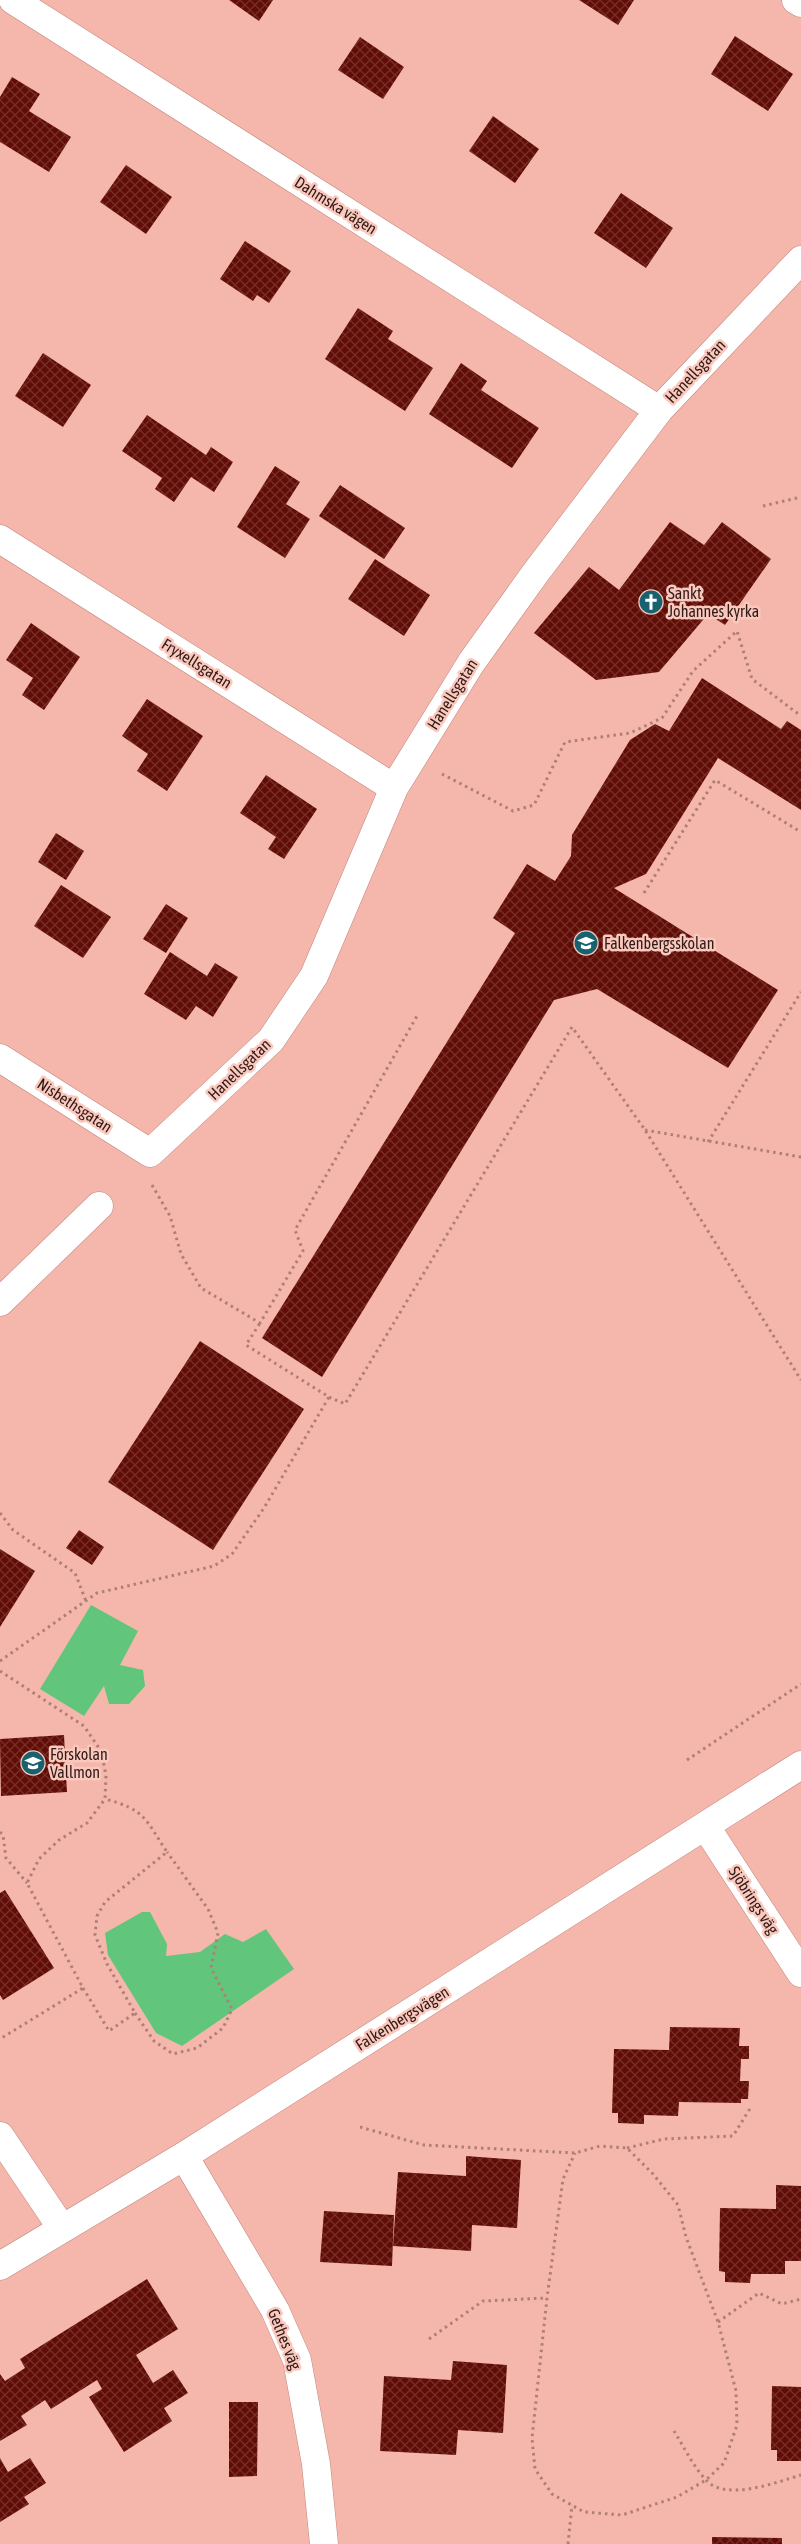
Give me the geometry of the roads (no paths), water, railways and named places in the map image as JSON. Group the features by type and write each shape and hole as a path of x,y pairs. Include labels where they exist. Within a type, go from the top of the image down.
{"street":[{"name":"Dahmska vägen","path":"12,0 659,410"},
{"path":"796,0 801,3"},
{"name":"Hanellsgatan","path":"149,1166 271,1040 314,976 394,788 471,663 534,574 659,410 801,260"},
{"name":"Fryxellsgatan","path":"0,539 394,788"},
{"name":"Nisbethsgatan","path":"0,1058 149,1166"},
{"path":"0,1302 98,1206"},
{"name":"Falkenbergsvägen","path":"0,2266 184,2156 706,1827 801,1765"},
{"name":"Sjöbrings väg","path":"706,1827 801,1973"},
{"path":"0,2136 61,2228"},
{"name":"Gethes väg","path":"184,2156 275,2310 297,2360 316,2464 324,2544"}],"place":[{"name":"Sankt Johannes kyrka","path":"651,602"},
{"name":"Falkenbergsskolan","path":"586,943"},
{"name":"Förskolan Vallmon","path":"33,1763"}]}
